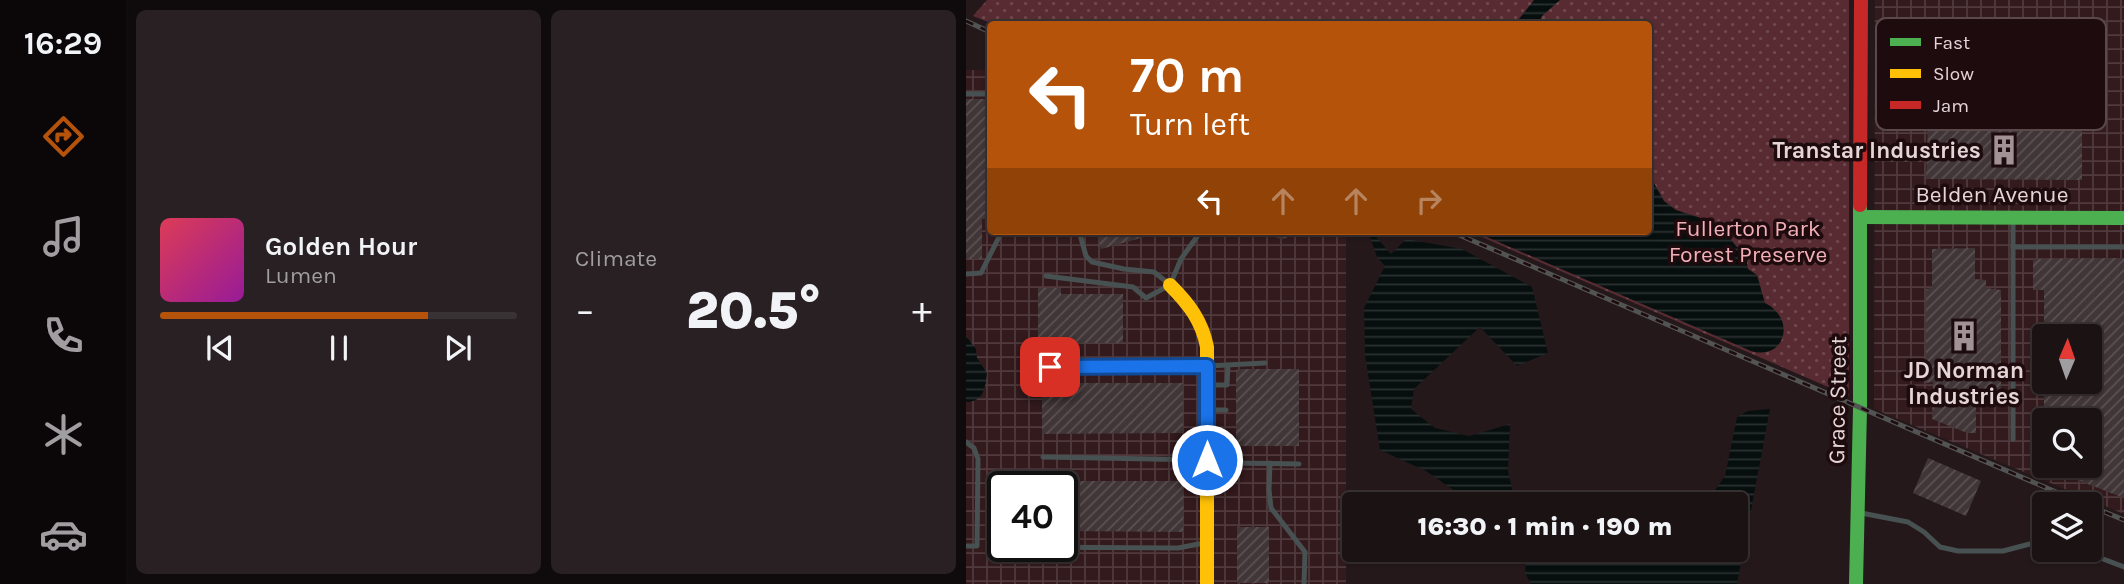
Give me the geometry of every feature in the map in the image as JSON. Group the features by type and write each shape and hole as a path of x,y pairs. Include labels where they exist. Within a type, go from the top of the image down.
{"street":[{"name":"Grace Street","path":"1856,584 1860,409 1861,0"},
{"name":"Belden Avenue","path":"1860,217 2124,218"},
{"path":"1170,285 1197,314 1205,335 1207,584"}],"lane":[{"path":"966,94 987,94"},
{"path":"2013,217 2013,439"},
{"path":"966,274 981,273 1000,235"},
{"path":"1080,235 1086,256 1092,262 1154,272 1170,285"},
{"path":"1046,276 1133,287 1146,298 1170,285 1181,258 1198,235"},
{"path":"2013,247 2124,247"},
{"path":"1050,367 1265,363"},
{"path":"1207,384 1227,385 1228,365"},
{"path":"1207,410 1226,410"},
{"path":"966,442 974,447 978,459 977,546 966,546"},
{"path":"1043,457 1299,464"},
{"path":"1270,463 1271,508 1305,552 1304,584"},
{"path":"1858,512 1908,523 1924,532 1940,547 1958,551 2003,551 2032,543"},
{"path":"1078,547 1178,548 1207,543"},
{"path":"2102,558 2124,567"}],"shaded area":[{"path":"1534,0 1560,0 1540,21 1517,21"},
{"path":"1875,0 2124,0 2124,514 2102,505 2102,492 2072,492 2038,478 2102,478 2102,408 2032,408 2032,475 1874,409"},
{"path":"966,70 987,70 987,235 1346,235 1346,492 1342,492 1342,562 1346,562 1346,584 966,584"},
{"path":"1652,183 1664,201 1676,210 1719,224 1736,246 1748,256 1748,269 1757,275 1765,303 1775,310 1784,328 1783,337 1772,350 1751,351 1482,235 1652,235"},
{"path":"1369,235 1374,235 1391,254 1406,239 1462,249 1532,287 1548,353 1517,366 1480,327 1414,389 1411,409 1435,428 1469,436 1510,424 1508,471 1513,492 1456,492 1426,471 1380,450 1365,355 1364,308 1385,266 1377,257"},
{"path":"966,336 976,349 977,358 987,373 980,397 966,402"},
{"path":"1770,409 1748,526 1748,492 1714,492 1725,476 1737,417 1748,411"},
{"path":"1526,562 1741,562 1737,584 1531,584 1525,573"}],"green space":[{"name":"Fullerton Park Forest Preserve","path":"987,0 1849,0 1849,396 1477,235 1652,235 1652,21 987,22 973,16"}],"building":[{"path":"966,99 987,99 987,219 982,219 982,259 966,259"},
{"name":"Transtar Industries","path":"1928,130 2082,130 2082,180 1926,179"},
{"path":"1097,235 1152,235 1101,249"},
{"path":"1270,235 1292,235 1286,238 1280,239"},
{"name":"JD Norman Industries","path":"1975,248 1975,279 1986,280 1986,288 2001,290 2001,392 1976,392 1976,433 1967,433 1932,419 1933,382 1926,383 1926,289 1932,288 1932,249"},
{"path":"2124,258 2124,498 2072,478 2102,478 2102,408 2044,408 2044,394 2102,394 2102,324 2044,324 2044,290 2033,290 2033,259"},
{"path":"1038,288 1061,288 1061,294 1123,294 1123,343 1038,343"},
{"path":"1299,369 1299,446 1236,446 1236,370"},
{"path":"1042,383 1183,383 1183,433 1042,434"},
{"path":"1928,458 1981,481 1966,516 1913,493"},
{"path":"1078,481 1184,481 1183,532 1078,531"},
{"path":"1237,527 1269,527 1269,583 1237,583"}],"railway":[{"path":"966,21 987,31"},
{"path":"1459,235 2056,492"},
{"path":"2102,511 2124,520"}],"traffic: fast":[{"path":"1856,584 1860,409 1860,205"},
{"path":"1860,217 2124,218"}],"traffic: slow":[{"path":"1170,285 1194,313 1207,347 1207,584"}],"traffic: jam":[{"path":"1860,205 1861,0"}],"place":[{"name":"Transtar Industries","path":"2004,150"},
{"name":"JD Norman Industries","path":"1964,336"}],"route":[{"path":"1050,367 1207,366 1207,460"}]}
